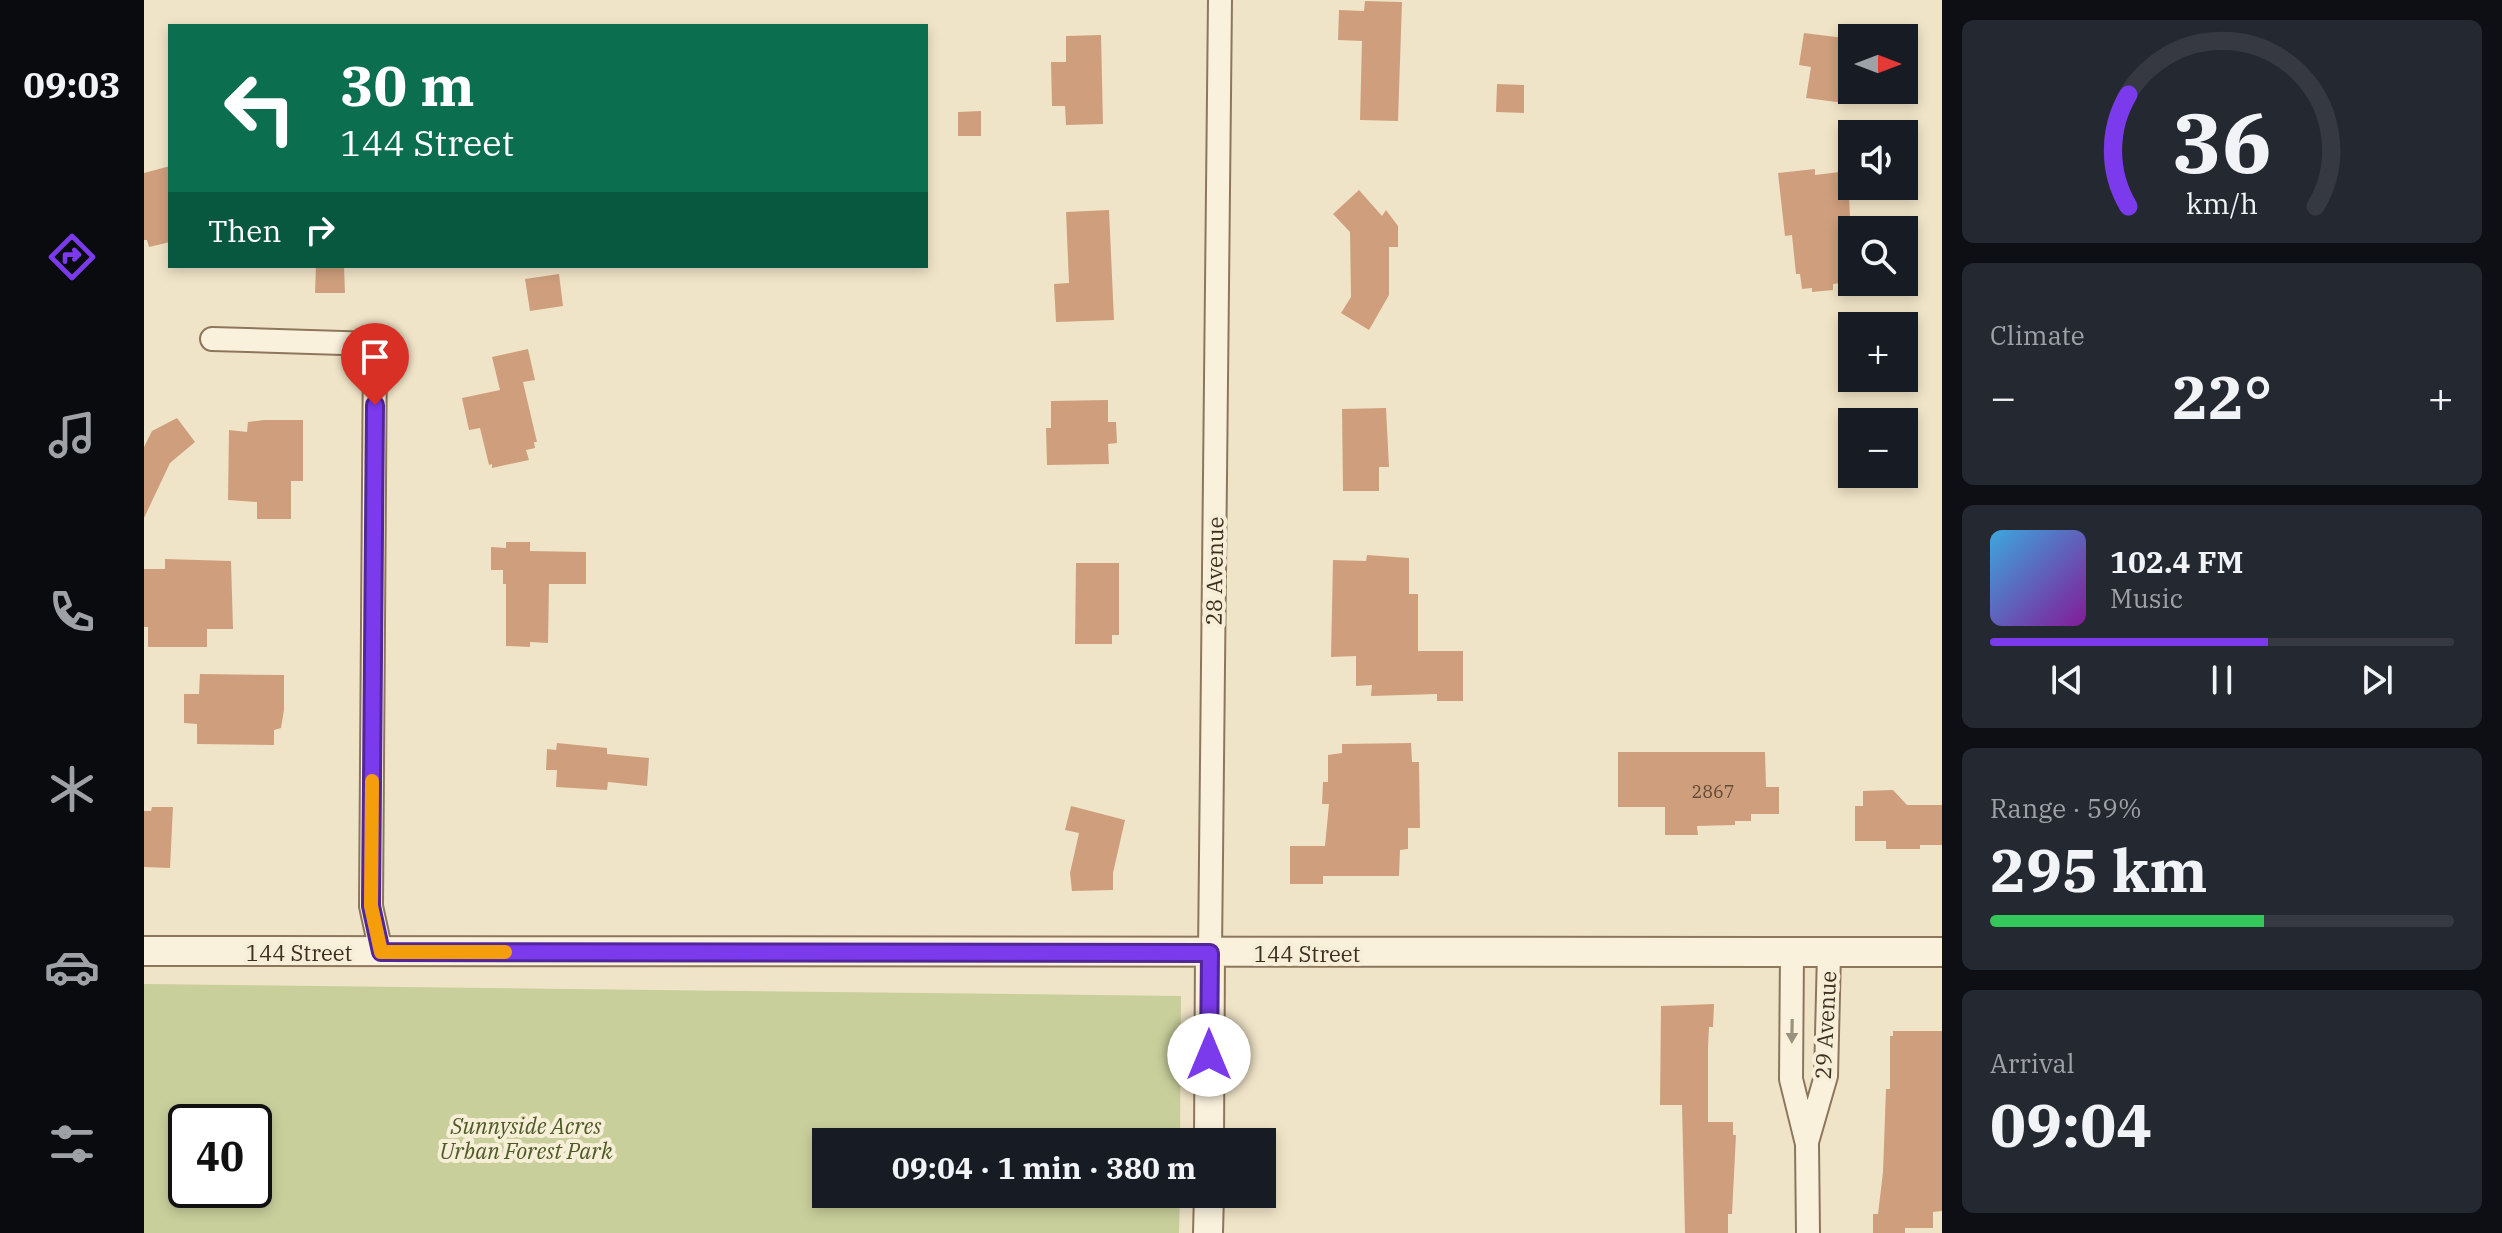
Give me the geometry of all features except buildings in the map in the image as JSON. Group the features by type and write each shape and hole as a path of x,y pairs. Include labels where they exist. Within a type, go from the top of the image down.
{"street":[{"name":"28 Avenue","path":"1209,1128 1220,0"},
{"path":"212,339 375,344 371,906 381,952"},
{"name":"144 Street","path":"144,951 1942,952"},
{"name":"29 Avenue","path":"1792,953 1791,1079 1807,1144 1808,1233"},
{"name":"29 Avenue","path":"1807,1144 1826,1076 1829,953"},
{"path":"1208,1233 1209,1208"}],"green space":[{"name":"Sunnyside Acres Urban Forest Park","path":"144,984 1181,996 1180,1128 812,1128 812,1208 1180,1208 1179,1233 144,1233"}],"slow traffic":[{"path":"372,781 371,906 381,952 505,952"}],"route":[{"path":"375,405 371,906 381,952 1210,953 1209,1055"}]}
